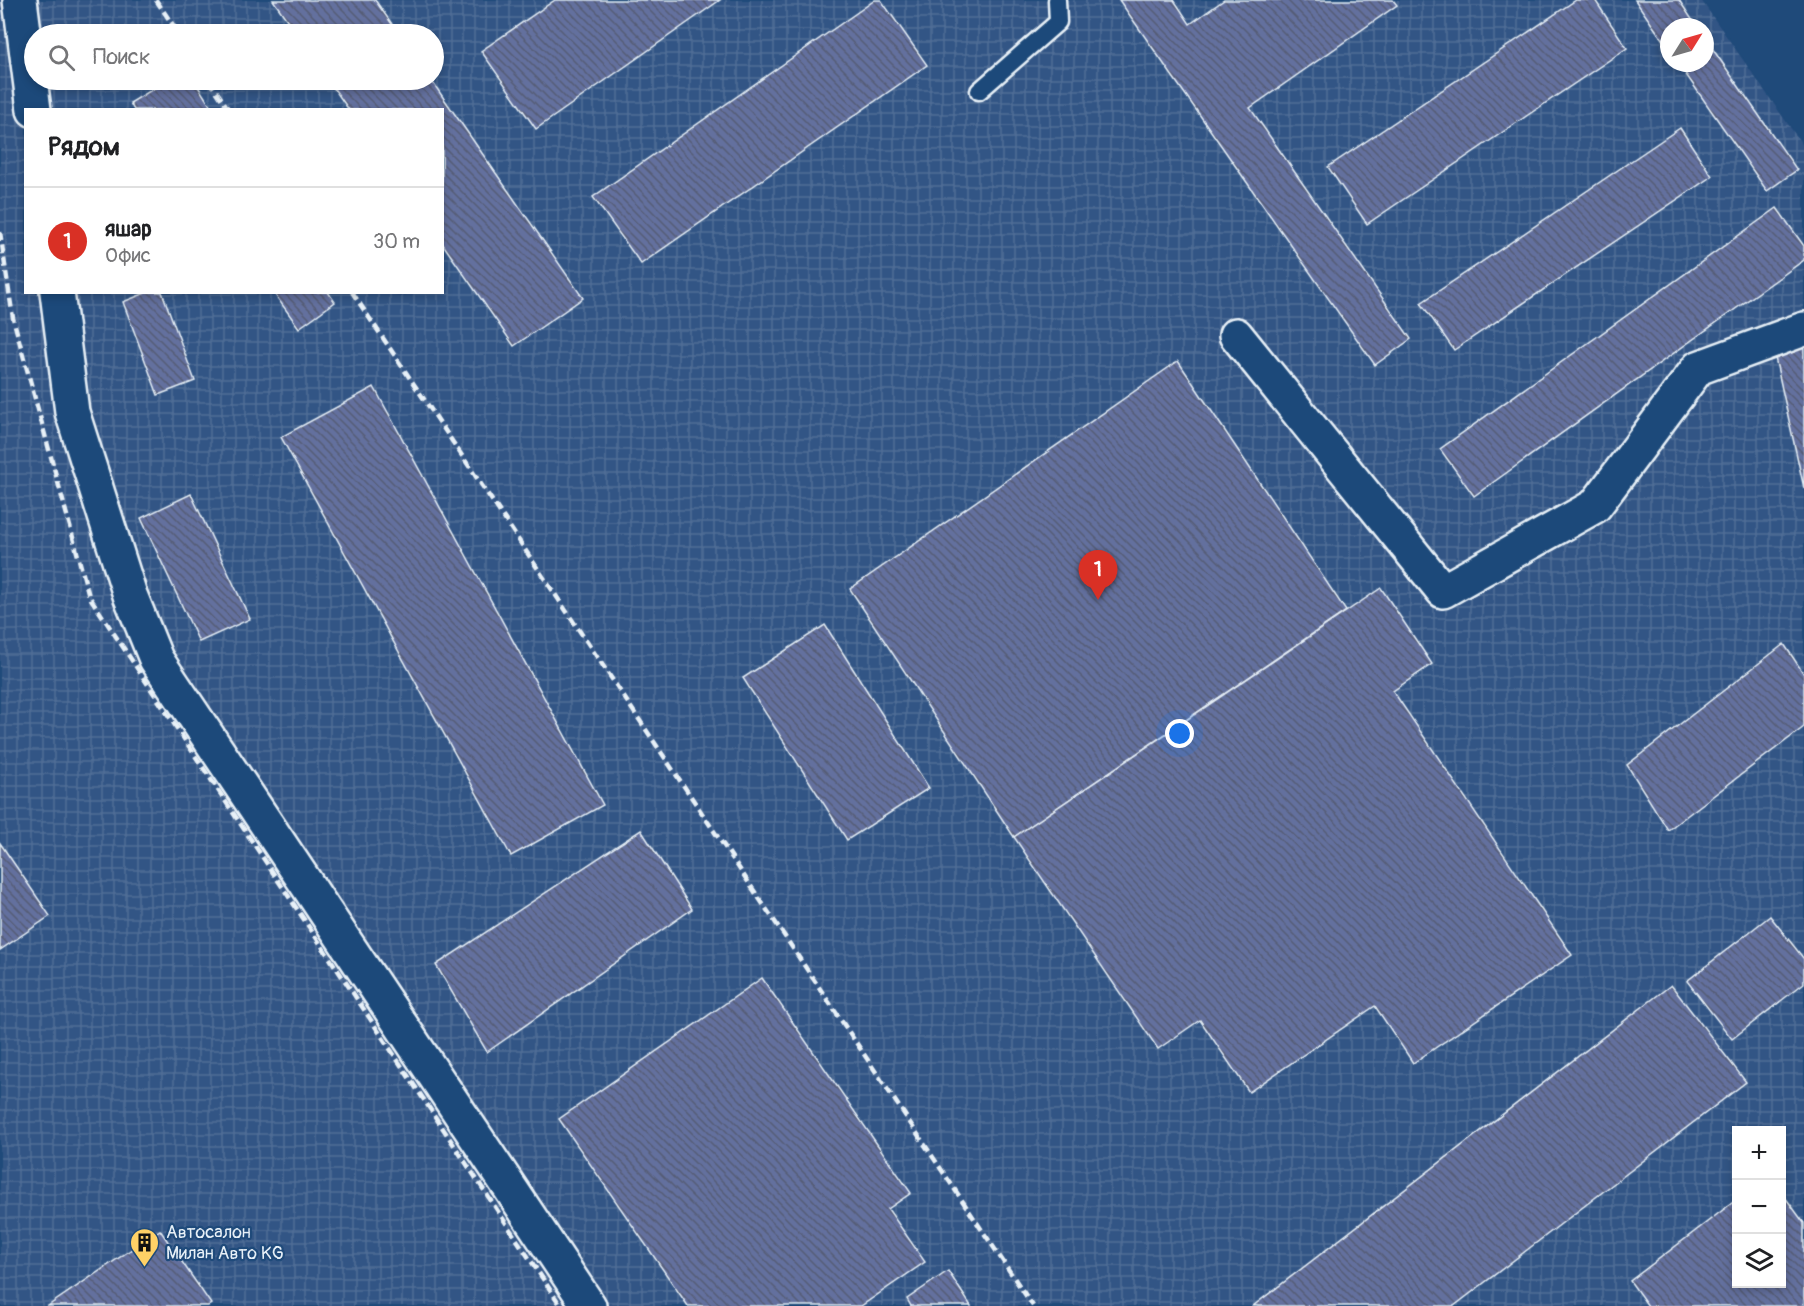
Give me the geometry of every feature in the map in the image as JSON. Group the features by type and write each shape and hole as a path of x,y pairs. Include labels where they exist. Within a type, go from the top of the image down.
{"street":[{"path":"20,0 24,31"},
{"path":"31,90 34,108"},
{"path":"57,294 72,412 130,595 156,658 589,1306"},
{"path":"1236,335 1443,591 1595,506 1698,368 1804,329"}],"lane":[{"path":"979,92 1058,22 1057,0"}],"shaded area":[{"path":"0,0 1701,0 1714,18 1660,18 1660,72 1714,72 1714,19 1804,147 1804,1306 0,1306"}],"building":[{"path":"273,0 375,0 392,24 290,24"},
{"path":"555,0 720,0 536,129 481,51"},
{"path":"875,0 881,0 927,65 641,264 593,197"},
{"path":"1119,0 1174,0 1190,24 1224,0 1393,0 1397,5 1250,108 1411,339 1375,365"},
{"path":"1576,0 1595,0 1627,48 1367,224 1328,167"},
{"path":"1635,0 1679,0 1691,18 1660,18 1660,36"},
{"path":"1714,51 1797,170 1767,191 1684,72 1714,72"},
{"path":"151,90 200,90 212,108 133,108 130,103"},
{"path":"335,90 438,90 583,298 514,346 444,246 444,108 348,108"},
{"path":"1680,128 1712,176 1454,350 1421,303"},
{"path":"1777,208 1804,246 1804,260 1474,496 1440,449"},
{"path":"143,294 163,294 195,381 158,395 123,302"},
{"path":"274,294 329,294 335,302 299,328"},
{"path":"1804,337 1804,488 1772,344"},
{"path":"1178,361 1346,611 1014,837 850,589"},
{"path":"374,387 603,805 511,856 281,437"},
{"path":"191,494 250,619 199,642 141,518"},
{"path":"1381,588 1432,664 1393,691 1572,955 1413,1063 1375,1006 1249,1092 1200,1020 1158,1049 1014,837"},
{"path":"825,625 929,788 847,840 743,678"},
{"path":"1784,644 1804,674 1804,727 1668,830 1627,765"},
{"path":"641,830 692,909 487,1052 436,965"},
{"path":"0,843 50,916 0,950"},
{"path":"1770,916 1804,959 1804,983 1732,1039 1687,981"},
{"path":"762,978 911,1193 888,1209 925,1262 861,1306 688,1306 559,1119"},
{"path":"1671,985 1746,1082 1454,1306 1253,1306"},
{"path":"1786,1198 1804,1223 1804,1306 1648,1306 1630,1281 1732,1203 1732,1288 1786,1288"},
{"name":"Автосалон Милан Авто KG","path":"160,1230 211,1304 208,1306 48,1306"},
{"path":"948,1271 971,1306 911,1306 907,1299"}],"railway":[{"path":"156,0 172,24"},
{"path":"216,90 228,108"},
{"path":"0,232 13,318 89,596 561,1306"},
{"path":"353,294 1033,1306"}],"place":[{"name":"яшар","path":"1098,600"},
{"name":"Автосалон Милан Авто KG","path":"145,1268"}]}
